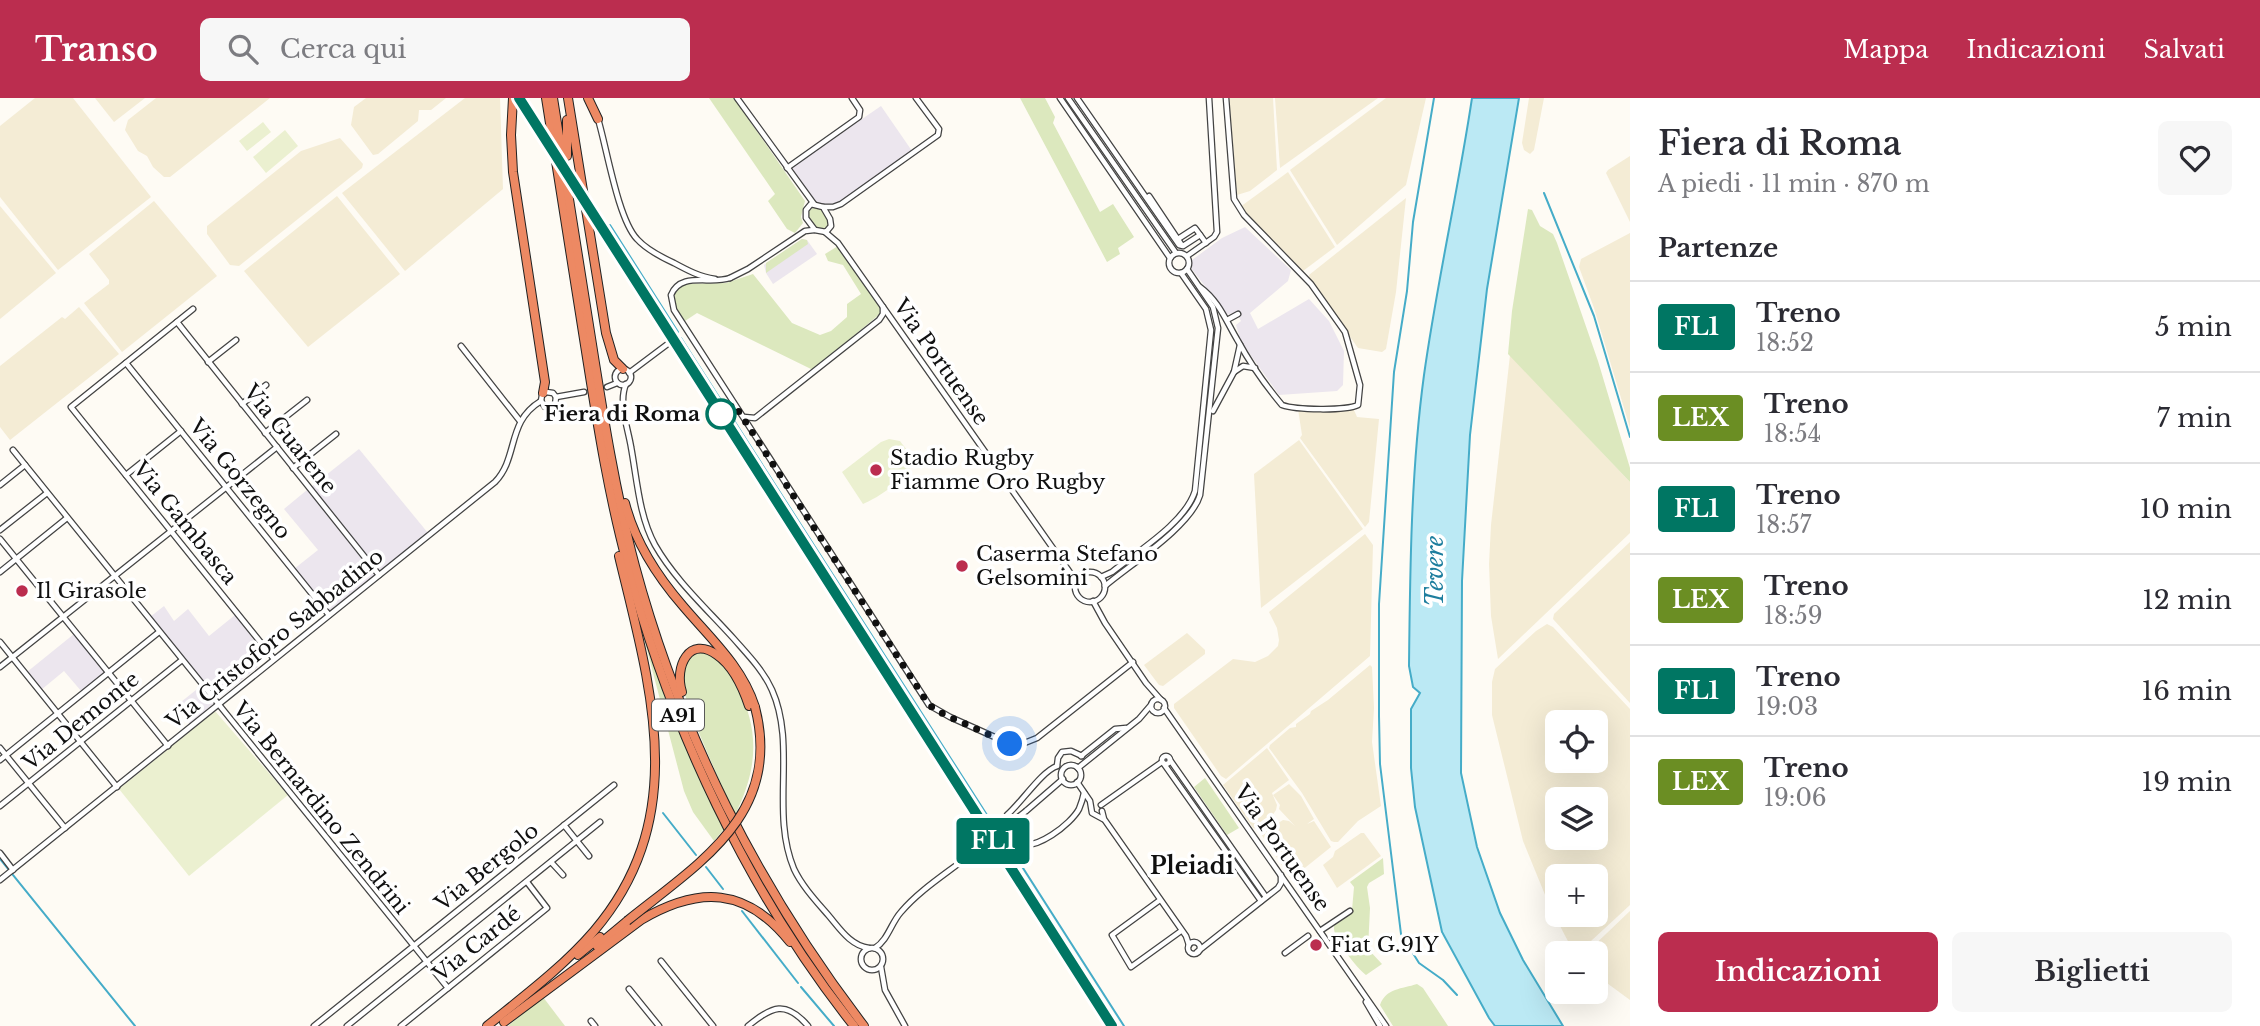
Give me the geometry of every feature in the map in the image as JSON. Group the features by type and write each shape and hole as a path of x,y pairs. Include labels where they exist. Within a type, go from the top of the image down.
{"highway":[{"path":"513,98 513,172 545,382 542,397"},
{"name":"A91","path":"544,98 597,426 626,562 648,633 673,704 730,830 775,911 819,979 854,1026"},
{"name":"A91","path":"553,98 610,458 641,587 660,646 686,715 731,816 761,871 816,959 864,1026"},
{"path":"566,98 572,218"},
{"path":"566,98 605,328 614,360 626,371"},
{"path":"590,98 598,119"},
{"path":"500,1021 578,949 603,919 632,870 652,804 656,760 653,715 601,471 597,426"},
{"path":"500,1021 709,848 735,818 748,791 754,768 756,739 748,688 736,668 671,592 647,558 630,520 617,469 610,458"},
{"path":"686,715 679,667 686,655 698,650 711,651 724,661 752,708"},
{"path":"487,1026 500,1021 641,920 671,904 693,898 723,898 758,911 779,929 819,979"}],"street":[{"path":"737,98 814,204 822,207 841,204 938,135 938,129 916,98"},
{"path":"787,168 859,117 860,110 852,98"},
{"path":"1060,98 1170,258"},
{"path":"1068,98 1176,253 1187,256 1214,237 1218,225 1209,98"},
{"path":"1078,98 1183,246"},
{"path":"1078,98 1179,245 1183,246"},
{"path":"1200,287 1211,296 1256,369 1285,407 1353,408 1359,404 1358,378 1345,332 1305,278 1237,205 1233,188 1226,98"},
{"path":"598,119 623,215 635,237 660,256 697,274 713,279 730,278"},
{"path":"814,204 808,206 805,215 814,230"},
{"path":"822,207 831,223 825,232 806,230 730,278 682,282 673,289 671,300 675,313 927,702 934,709 1005,742 1027,743 1133,662"},
{"path":"1178,239 1195,228 1206,243"},
{"name":"Via Portuense","path":"825,232 838,243 1076,581"},
{"path":"1183,246 1200,234"},
{"path":"1176,253 1170,258 1172,270 1181,272 1187,269 1187,256"},
{"path":"1105,586 1101,577 1088,572 1076,581 1075,590 1080,598 1093,601 1103,594 1105,586 1177,529 1195,510 1202,488 1218,325 1213,307 1187,269"},
{"path":"1101,577 1112,572 1179,518 1190,505 1196,489 1211,330 1206,309 1181,272"},
{"path":"742,416 750,419 757,417 879,320 883,314 883,306"},
{"path":"126,363 193,309"},
{"path":"1227,320 1238,314"},
{"name":"Via Guarene","path":"177,322 379,575"},
{"path":"208,362 236,340"},
{"path":"617,383 615,375 618,371 626,371 669,343"},
{"path":"1210,415 1234,372 1240,345"},
{"path":"461,346 520,421"},
{"path":"1234,372 1249,358"},
{"name":"Via Gambasca","path":"126,363 71,407 274,659"},
{"name":"Via Gorzegno","path":"126,363 329,615"},
{"path":"1234,372 1243,366 1256,369"},
{"path":"626,371 631,378 623,395 624,407 640,500 651,537 674,572 749,655 776,700 781,722 785,829 792,863 804,886 839,928 855,944 883,954"},
{"path":"607,387 617,383 626,384"},
{"path":"242,404 267,385"},
{"path":"556,397 584,391"},
{"path":"551,392 556,397 556,402 550,407 543,406 542,397 551,392"},
{"name":"Via Cristoforo Sabbadino","path":"0,880 497,480 507,463 520,421 542,397"},
{"path":"265,433 307,400"},
{"path":"126,475 181,431"},
{"path":"293,468 336,434"},
{"path":"0,667 277,447"},
{"name":"Via Bernardino Zendrini","path":"13,450 448,988"},
{"path":"0,485 25,465"},
{"path":"0,530 47,493"},
{"path":"0,572 67,518"},
{"path":"0,539 168,746"},
{"path":"1093,601 1146,684 1161,700"},
{"path":"0,760 159,632"},
{"path":"0,642 117,787"},
{"name":"Via Demonte","path":"0,806 182,660"},
{"path":"1146,684 1157,712"},
{"path":"1078,768 1133,724 1156,700 1161,700"},
{"name":"Via Portuense","path":"1161,700 1386,1026"},
{"path":"1133,724 1164,708"},
{"name":"Via Portuense","path":"1157,712 1178,727"},
{"path":"1081,756 1116,728 1127,729"},
{"path":"0,748 65,828"},
{"path":"1057,766 1062,752 1071,751 1086,761"},
{"path":"1097,808 1170,760 1226,839 1263,899"},
{"path":"1163,763 1263,899"},
{"path":"1063,770 1070,765 1078,768 1081,775 1077,782 1071,784 1063,779"},
{"path":"1057,766 1063,770"},
{"path":"1024,856 1006,822 1007,815 1021,803 1047,771 1057,766"},
{"path":"905,1026 884,989 881,967 884,942 893,921 905,907 1063,779 1063,770"},
{"path":"1077,782 1181,931 1200,948 1197,953"},
{"name":"Via Bergolo","path":"314,1026 614,785"},
{"path":"1015,841 1022,846 1034,845 1072,819 1079,812 1084,793"},
{"path":"347,1026 600,822"},
{"path":"564,825 589,856"},
{"path":"1220,842 1226,839"},
{"path":"0,853 13,870"},
{"path":"551,862 563,875"},
{"path":"1278,888 1282,880 1280,871"},
{"name":"Via Cardé","path":"401,1026 547,908 527,882"},
{"path":"1193,943 1190,952 1197,953 1278,888 1283,886 1292,889"},
{"path":"1160,900 1112,935 1131,967 1181,931"},
{"path":"1320,931 1350,911"},
{"path":"1285,953 1308,936"},
{"path":"881,967 870,970 862,964 861,956 884,942"},
{"path":"1193,943 1210,943"},
{"path":"661,961 713,1026"},
{"path":"629,989 659,1026"},
{"name":"Via Portuense","path":"1360,989 1380,1026"},
{"path":"748,1026 764,1013 780,1008 796,1014 807,1026"}],"shaded area":[{"path":"35,98 73,98 151,197 58,270 0,197 0,126"},
{"path":"95,98 145,98 114,122"},
{"path":"156,98 270,98 170,177 164,177 153,167 147,156 138,151 125,130 128,120"},
{"path":"366,98 446,98 431,110 419,110 418,121 378,154 373,155 351,125 354,107"},
{"path":"465,98 500,98 503,189 405,271 342,193"},
{"path":"1229,98 1273,98 1277,170 1250,191 1237,195"},
{"path":"1275,98 1378,98 1280,168"},
{"path":"1386,98 1426,98 1406,185 1337,245 1290,170"},
{"path":"1529,98 1544,98 1534,150 1530,154 1524,150 1522,143"},
{"path":"881,106 912,151 837,203 825,205 812,200 791,168"},
{"path":"340,138 363,164 362,168 239,266 230,265 207,234 207,226 301,151"},
{"path":"1630,156 1630,222 1606,173"},
{"path":"1288,172 1335,247 1303,271 1240,207"},
{"path":"337,196 400,274 308,347 244,271"},
{"path":"1406,198 1396,292 1386,349 1382,352 1358,348 1309,275"},
{"path":"154,201 217,276 122,352 84,303 109,284 109,280 89,254"},
{"path":"0,206 56,273 0,319"},
{"path":"1245,227 1291,270 1288,281 1250,313 1258,329 1309,299 1329,321 1344,351 1343,385 1337,391 1279,395 1237,336 1236,325 1241,321 1236,312 1227,315 1191,268 1192,260 1222,238"},
{"path":"1630,233 1630,428 1579,267 1581,259"},
{"path":"802,239 807,240 817,254 773,284 764,265"},
{"path":"79,307 119,354 10,440 0,427 0,366 62,317 65,319"},
{"path":"1510,355 1630,482 1630,533 1498,659 1491,616 1489,564"},
{"path":"1298,409 1354,410 1357,417 1379,419 1369,522 1365,527 1300,438 1302,435"},
{"path":"1299,440 1363,529 1261,608 1254,474"},
{"path":"359,449 428,533 379,572 311,487"},
{"path":"307,490 375,575 328,612 294,569 318,550 284,509"},
{"path":"1365,534 1373,545 1370,656 1226,779 1221,776 1174,708 1174,704 1233,659 1255,662 1268,656 1278,646 1279,640 1277,628 1269,612"},
{"path":"1630,542 1630,703 1553,619 1554,614"},
{"path":"164,606 174,621 188,609 209,636 235,615 260,648 250,657 258,667 217,700 150,617"},
{"path":"1547,624 1553,627 1630,709 1630,905 1608,925 1608,864 1545,864 1545,895 1523,841 1492,715 1492,682 1495,669"},
{"path":"1187,633 1205,650 1205,654 1163,686 1159,685 1144,665"},
{"path":"74,634 106,673 82,692 64,671 41,690 27,672"},
{"path":"1370,665 1374,708 1372,742 1381,806 1358,821 1338,842 1334,842 1269,748 1290,728 1296,727 1311,711"},
{"path":"201,686 214,703 190,724 176,706"},
{"path":"1267,748 1289,780 1272,793 1277,805 1276,810 1268,822 1257,829 1253,828 1223,785"},
{"path":"1289,784 1301,796 1314,819 1307,824 1314,821 1331,847 1291,879 1261,834 1283,820 1295,826 1279,809 1280,805 1273,795"},
{"path":"1364,833 1381,856 1337,888 1323,865 1333,857 1335,851"},
{"path":"1630,911 1630,1000 1608,984 1608,941 1599,941"},
{"path":"1561,927 1606,927 1591,941 1568,941"}],"green space":[{"path":"709,98 734,98 805,201 801,217 803,223 795,233 787,229 768,201 775,194"},
{"path":"1020,98 1045,98 1055,117 1053,123 1100,212 1113,204 1134,237 1118,248 1120,254 1107,262"},
{"path":"263,122 271,132 247,151 239,141"},
{"path":"285,130 298,146 266,173 253,157"},
{"path":"814,207 826,216 828,225 825,228 817,228 809,218 808,212"},
{"path":"1528,209 1532,210 1540,226 1553,234 1557,243 1598,361 1630,468 1630,482 1508,354"},
{"path":"802,239 807,240 808,244 766,273 766,263"},
{"path":"838,246 881,308 881,313 815,368 811,369 697,313 685,321 675,306 675,292 684,284 726,283 753,274 792,323 820,335 831,331 847,317 847,304 861,294 843,265 828,261 825,254"},
{"name":"Stadio Rugby Fiamme Oro Rugby","path":"889,439 900,441 910,455 911,466 893,486 863,504 842,472 881,442"},
{"path":"641,627 682,739 725,828 714,841 693,812 684,791"},
{"path":"705,652 720,661 731,675 745,703 753,735 752,767 735,815 703,742 682,683 681,673 692,654"},
{"path":"215,711 288,795 189,876 119,789"},
{"path":"1205,778 1239,828 1227,835 1194,787"},
{"path":"1383,858 1384,874 1367,887 1370,908 1368,949 1382,964 1366,975 1345,951 1334,929 1335,924 1352,910 1354,887 1350,882"},
{"path":"1417,984 1423,988 1448,1026 1393,1026 1380,1005 1383,999 1395,990"},
{"path":"543,997 565,1026 508,1026"}],"water":[{"name":"Tevere","path":"1472,98 1519,98 1487,289 1470,435 1462,581 1461,773 1477,847 1500,913 1523,960 1545,996 1545,1004 1550,1004 1563,1026 1495,1026 1489,1018 1442,932 1415,807 1411,768 1411,709 1420,693 1413,687 1409,666 1416,447 1429,340"}],"waterway":[{"path":"1434,98 1413,222 1407,291 1394,372 1379,604 1380,764 1401,934 1419,963 1443,980 1457,995"},
{"path":"1544,193 1594,316 1630,437"},
{"path":"610,225 678,332"},
{"path":"681,338 987,815 1005,829 1007,843 1124,1026"},
{"path":"663,813 696,855"},
{"path":"0,859 135,1026"},
{"path":"706,867 723,889"},
{"path":"742,911 798,983"},
{"path":"801,987 834,1026"}],"railway":[{"path":"522,108 541,137"},
{"path":"599,224 1112,1026"}],"train":[{"name":"FL1","path":"519,98 1112,1026"}],"place":[{"name":"Fiera di Roma","path":"721,414"},
{"name":"Stadio Rugby Fiamme Oro Rugby","path":"876,470"},
{"name":"Caserma Stefano Gelsomini","path":"962,566"},
{"name":"Il Girasole","path":"22,591"},
{"name":"Fiat G.91Y","path":"1316,945"}],"district":[{"name":"Pleiadi","path":"1192,866"}],"route":[{"path":"721,414 734,404 930,706 1010,744"}]}
